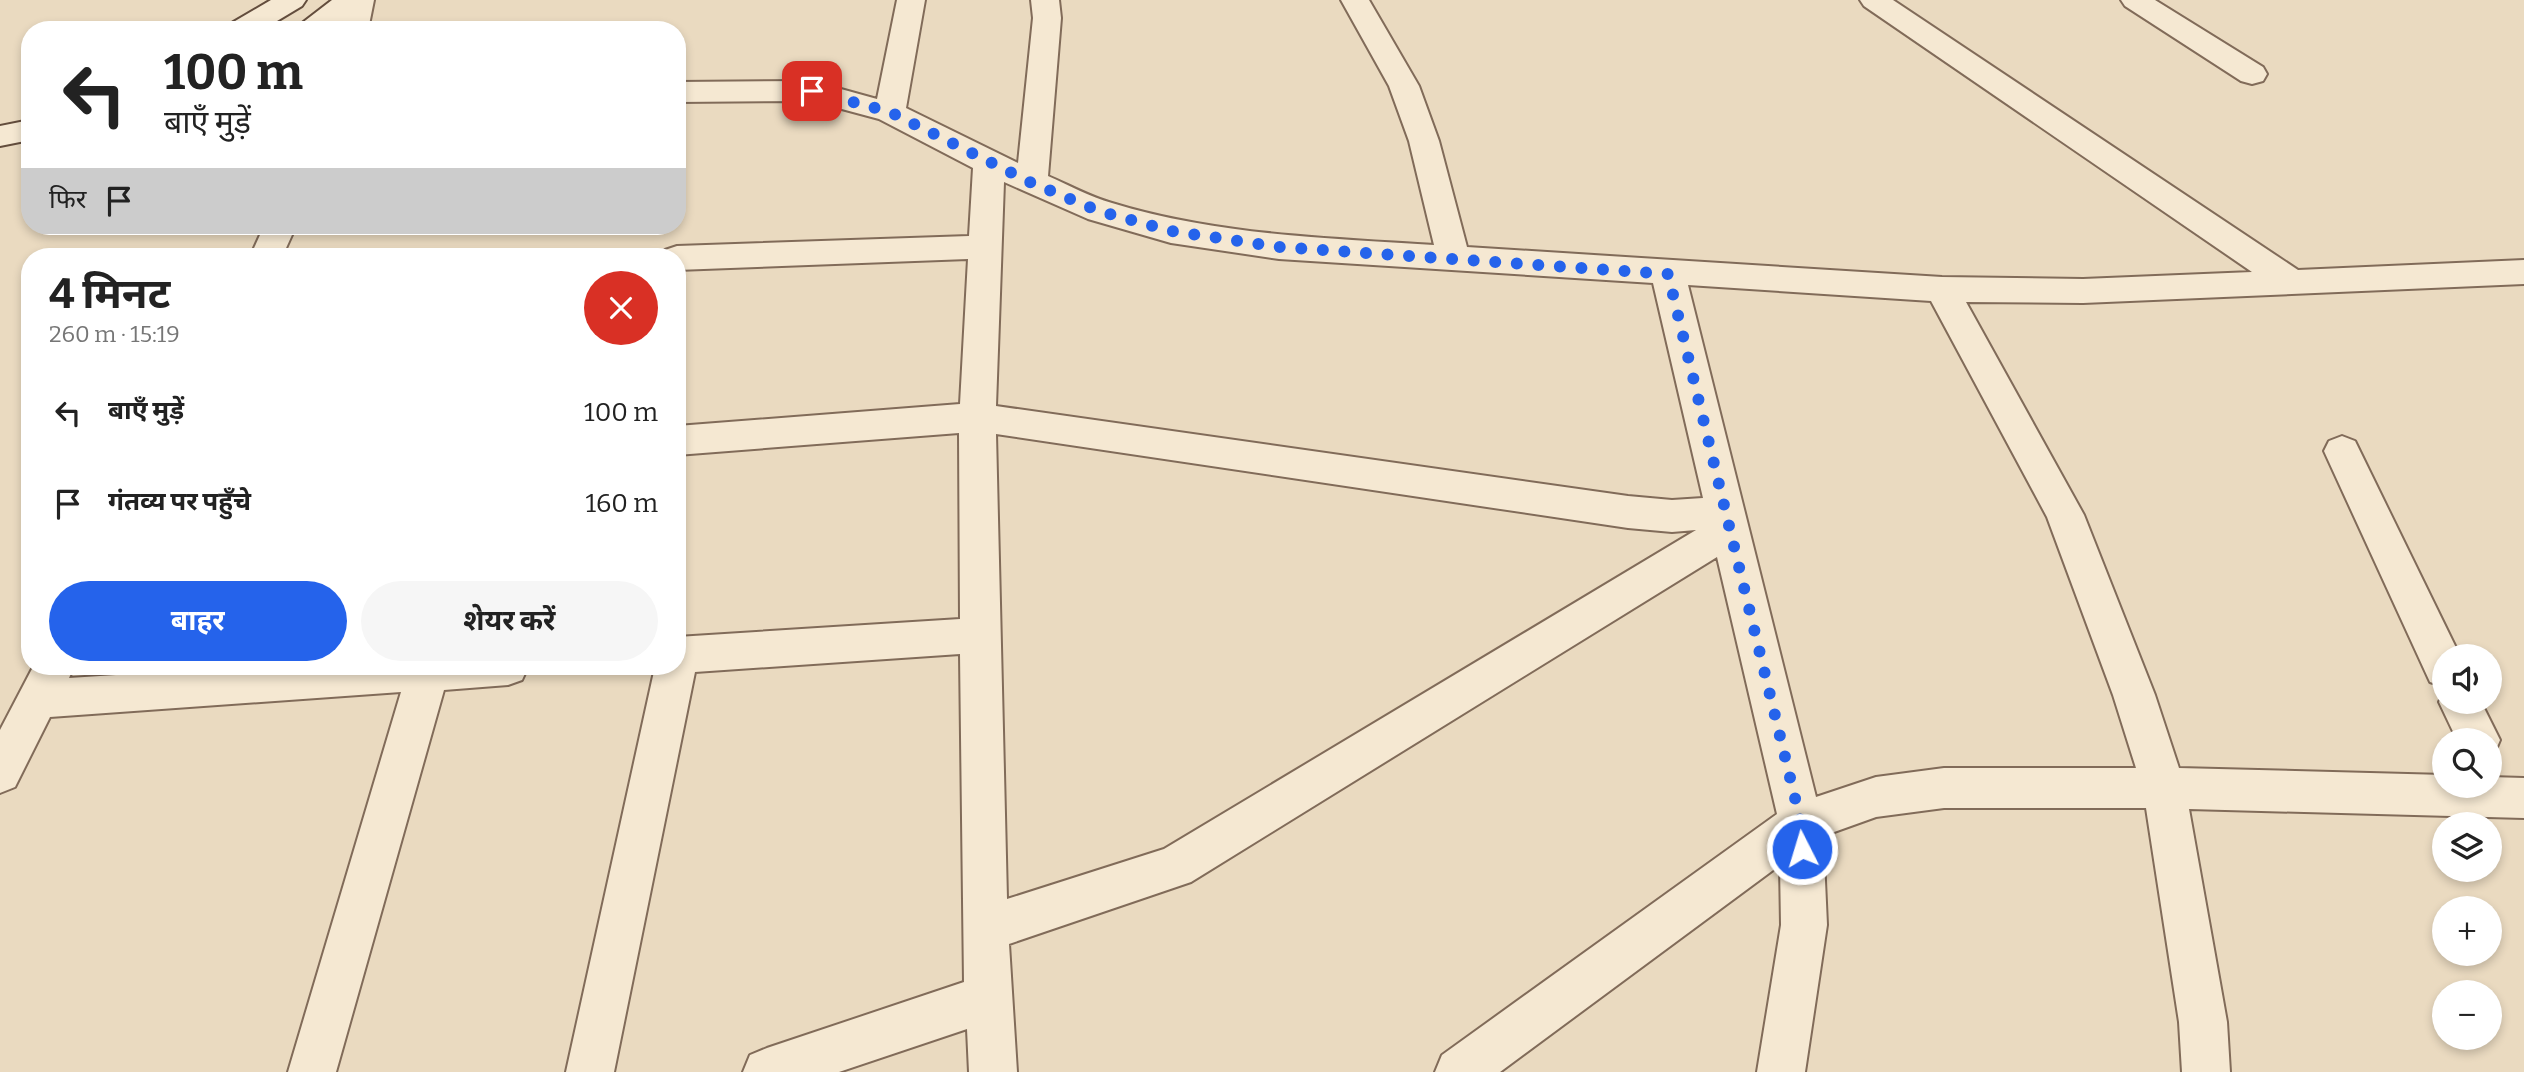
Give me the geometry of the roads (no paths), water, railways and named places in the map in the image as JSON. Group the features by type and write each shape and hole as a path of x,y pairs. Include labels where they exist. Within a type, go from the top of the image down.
{"street":[{"path":"256,21 292,0"},
{"path":"323,21 348,0"},
{"path":"356,21 360,0"},
{"path":"890,112 911,0"},
{"path":"1032,183 1047,18 1045,0"},
{"path":"1354,0 1404,86 1424,141 1454,259"},
{"path":"2135,0 2252,74"},
{"path":"1879,1 2293,283"},
{"path":"686,92 812,91 890,112 989,163 1099,211 1171,231 1279,247 1668,274 1942,289 2083,291 2524,272"},
{"path":"0,113 21,109"},
{"path":"0,136 21,132"},
{"path":"989,163 977,417 985,929 993,1072"},
{"path":"686,258 985,247"},
{"path":"1668,274 1801,823 1804,925 1781,1072"},
{"path":"1942,289 2065,515 2134,695 2164,788 2203,1022 2206,1072"},
{"path":"686,440 977,417 1628,512 1728,521"},
{"path":"2342,450 2433,644"},
{"path":"985,929 1175,867 1728,521"},
{"path":"686,655 981,635"},
{"path":"0,773 45,683 324,675"},
{"path":"312,1072 427,675"},
{"path":"590,1072 673,675"},
{"path":"1459,1072 1801,823 1876,797 1944,788 2506,786"},
{"path":"767,1072 990,997"}]}
